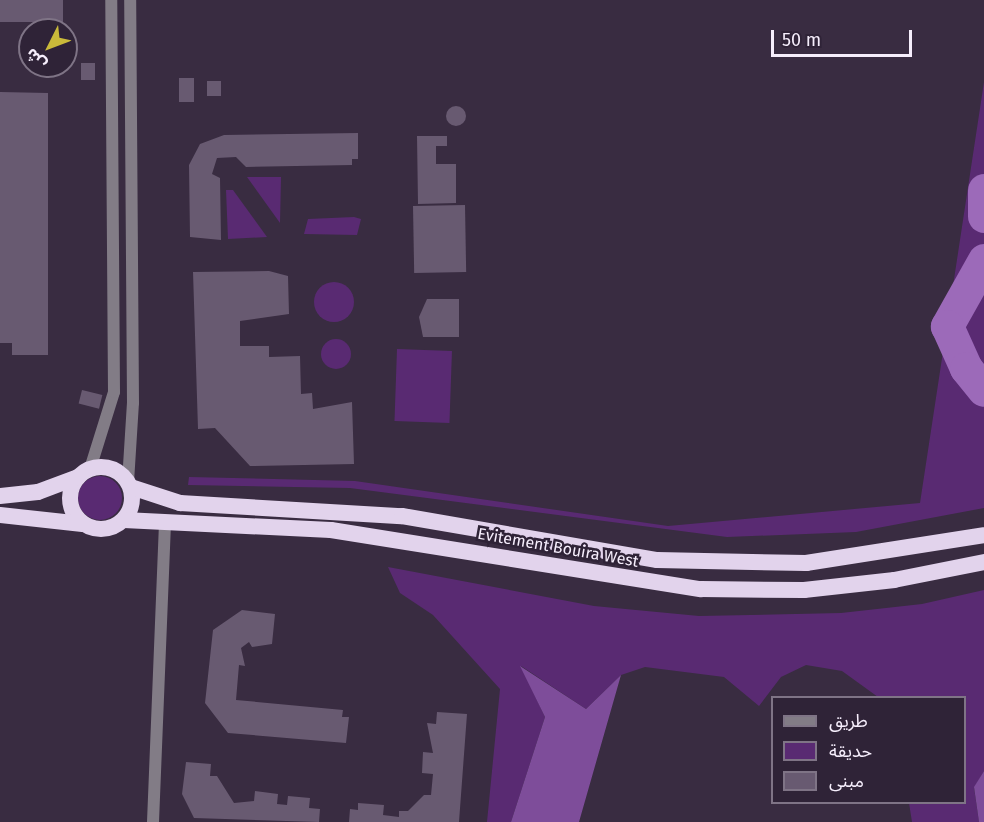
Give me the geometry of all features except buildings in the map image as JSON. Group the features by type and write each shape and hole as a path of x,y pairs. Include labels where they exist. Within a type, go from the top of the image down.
{"highway":[{"path":"0,496 38,492 84,473 111,469 130,484 132,504 124,520 105,529 83,524 0,515"},
{"path":"83,524 70,496 84,473"},
{"name":"Evitement Bouira West","path":"130,484 180,503 402,516 657,560 806,563 984,535"},
{"name":"Evitement Bouira West","path":"124,520 404,538 712,590 804,590 894,580 984,562"}],"street":[{"path":"84,473 114,392 111,0"},
{"path":"130,0 134,403 130,484"},
{"path":"153,822 165,521"}],"green space":[{"path":"984,82 984,508 856,532 727,537 350,488 188,485 189,477 355,481 668,526 920,503"},
{"path":"247,177 281,177 280,223"},
{"path":"226,190 233,190 267,237 228,239"},
{"path":"354,217 361,219 357,235 304,234 308,219"},
{"path":"334,282 342,283 348,288 353,294 353,310 348,316 342,321 334,322 326,321 320,316 315,310 314,302 315,294 320,288 326,283"},
{"path":"336,339 347,343 351,354 347,365 336,369 325,365 321,354 325,343"},
{"path":"397,349 452,351 449,423 394,421"},
{"path":"100,476 115,483 122,498 115,513 100,520 85,513 78,498 85,483"},
{"path":"388,567 594,606 699,616 841,613 922,604 984,590 984,771 974,788 979,822 912,822 909,804 966,804 966,696 877,696 842,671 806,665 781,677 759,706 724,677 645,667 621,675 586,709 521,666 545,717 511,822 487,822 500,689 433,615 400,593"}],"shaded area":[{"path":"520,666 586,709 621,675 579,822 511,822 545,717"},
{"path":"984,771 984,822 979,822 974,787"}],"waterway":[{"path":"984,190 984,216"},
{"path":"984,260 947,326 966,368 984,390"}]}
